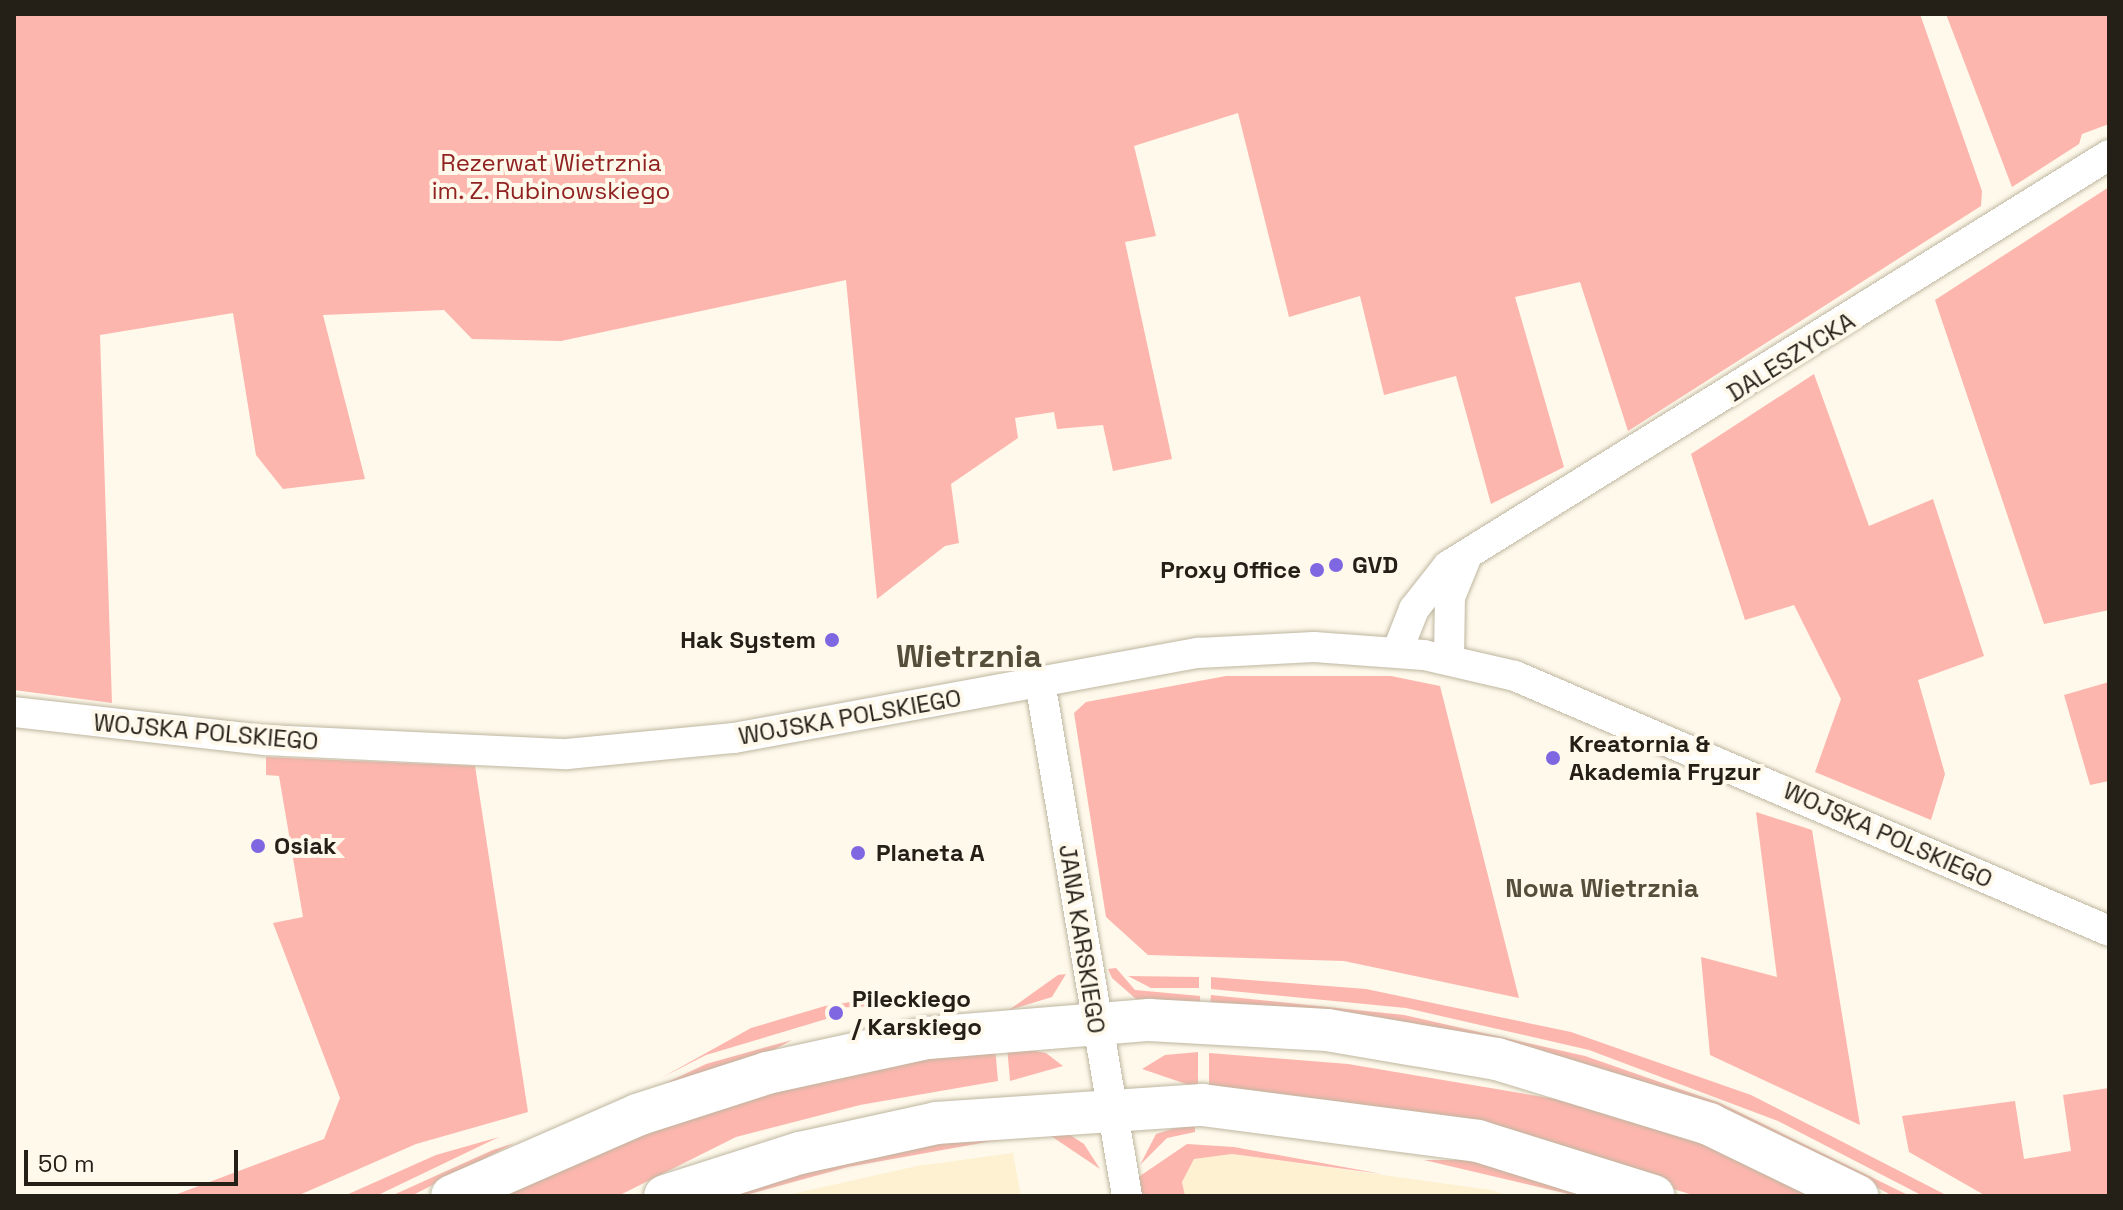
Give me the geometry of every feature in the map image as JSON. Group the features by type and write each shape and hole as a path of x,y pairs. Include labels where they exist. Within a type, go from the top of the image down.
{"main road":[{"path":"452,1196 637,1115 767,1073 928,1038 1095,1021 1299,1027 1497,1059 1709,1124 1857,1196"},
{"path":"665,1196 877,1135 1109,1108 1202,1105 1397,1126 1478,1141 1654,1196"}],"street":[{"name":"DALESZYCKA","path":"1397,652 1430,584 1469,553 2109,155"},
{"path":"1449,658 1453,582 1469,553"},
{"name":"WOJSKA POLSKIEGO","path":"14,712 265,740 567,754 734,738 1228,650 1397,652 1449,658 1645,729 2109,931"},
{"name":"JANA KARSKIEGO","path":"1040,682 1109,1108 1127,1196"}],"shaded area":[{"path":"1013,1153 1021,1196 783,1196 917,1166"},
{"path":"1232,1154 1491,1190 1510,1196 1185,1196 1182,1182 1194,1159"}],"green space":[{"name":"Rezerwat Wietrznia im. Z. Rubinowskiego","path":"14,14 1920,14 1982,191 1981,206 1628,431 1580,282 1515,297 1564,467 1491,504 1456,376 1384,395 1360,296 1289,317 1238,113 1134,146 1156,236 1125,242 1172,459 1113,471 1103,425 1057,429 1054,412 1015,418 1018,438 951,484 959,543 945,546 877,599 846,280 561,341 472,339 444,310 323,315 365,479 283,489 256,455 233,313 100,335 112,703 14,690"},
{"path":"1946,14 2109,14 2109,124 2082,134 2079,144 2012,187"},
{"path":"2109,187 2109,610 2044,624 1935,300"},
{"path":"1814,374 1869,526 1933,499 1984,656 1918,680 1945,774 1931,820 1815,772 1841,699 1794,605 1745,620 1691,454"},
{"path":"1226,676 1391,676 1440,686 1519,998 1344,961 1148,955 1106,917 1074,713 1086,702"},
{"path":"2109,682 2109,781 2090,785 2064,695"},
{"path":"266,757 475,766 528,1112 416,1144 297,1196 172,1196 324,1139 340,1098 273,923 303,917 279,776 266,775"},
{"path":"1756,812 1812,830 1860,1125 1710,1055 1701,957 1777,977"},
{"path":"1116,968 1135,990 1200,996 1200,1003 1136,999 1112,978 1108,969"},
{"path":"1066,974 1052,997 1009,1010 1058,975"},
{"path":"1128,976 1199,977 1199,988 1151,988"},
{"path":"1211,977 1366,989 1571,1032 1751,1095 1948,1196 1923,1196 1778,1121 1589,1050 1406,1008 1211,989"},
{"path":"1211,995 1404,1015 1585,1056 1720,1103 1910,1196 1893,1196 1825,1160 1210,1004"},
{"path":"876,998 917,1004 832,1008 833,1017 706,1055 661,1078 751,1028 825,1006"},
{"path":"792,1040 764,1055 664,1084 706,1064"},
{"path":"1007,1046 1046,1053 1063,1066 1010,1081"},
{"path":"995,1047 998,1081 860,1105 736,1137 618,1196 494,1196 606,1146 782,1086"},
{"path":"1198,1052 1198,1088 1142,1069 1165,1055"},
{"path":"1209,1053 1348,1064 1573,1102 1674,1131 1820,1196 1696,1196 1433,1115 1209,1089"},
{"path":"2109,1088 2109,1196 1986,1196 1909,1152 1902,1116 2015,1101 2024,1159 2071,1151 2063,1095"},
{"path":"1195,1122 1195,1132 1167,1138 1140,1165 1156,1134"},
{"path":"1064,1131 1084,1144 1100,1169 1051,1136"},
{"path":"499,1137 376,1196 344,1196 436,1155"},
{"path":"998,1140 848,1167 742,1196 716,1196 929,1142"},
{"path":"515,1143 411,1196 391,1196 493,1150"},
{"path":"1187,1144 1234,1147 1382,1174 1232,1154 1194,1159 1182,1182 1185,1196 1141,1196 1137,1178"},
{"path":"1424,1160 1474,1160 1602,1196 1577,1196"}],"place":[{"name":"GVD","path":"1336,565"},
{"name":"Proxy Office","path":"1317,570"},
{"name":"Hak System","path":"832,640"},
{"name":"Kreatornia & Akademia Fryzur","path":"1553,758"},
{"name":"Osiak","path":"258,846"},
{"name":"Planeta A","path":"858,853"},
{"name":"Pileckiego / Karskiego","path":"836,1013"}],"district":[{"name":"Wietrznia","path":"969,656"},
{"name":"Nowa Wietrznia","path":"1602,889"}]}
